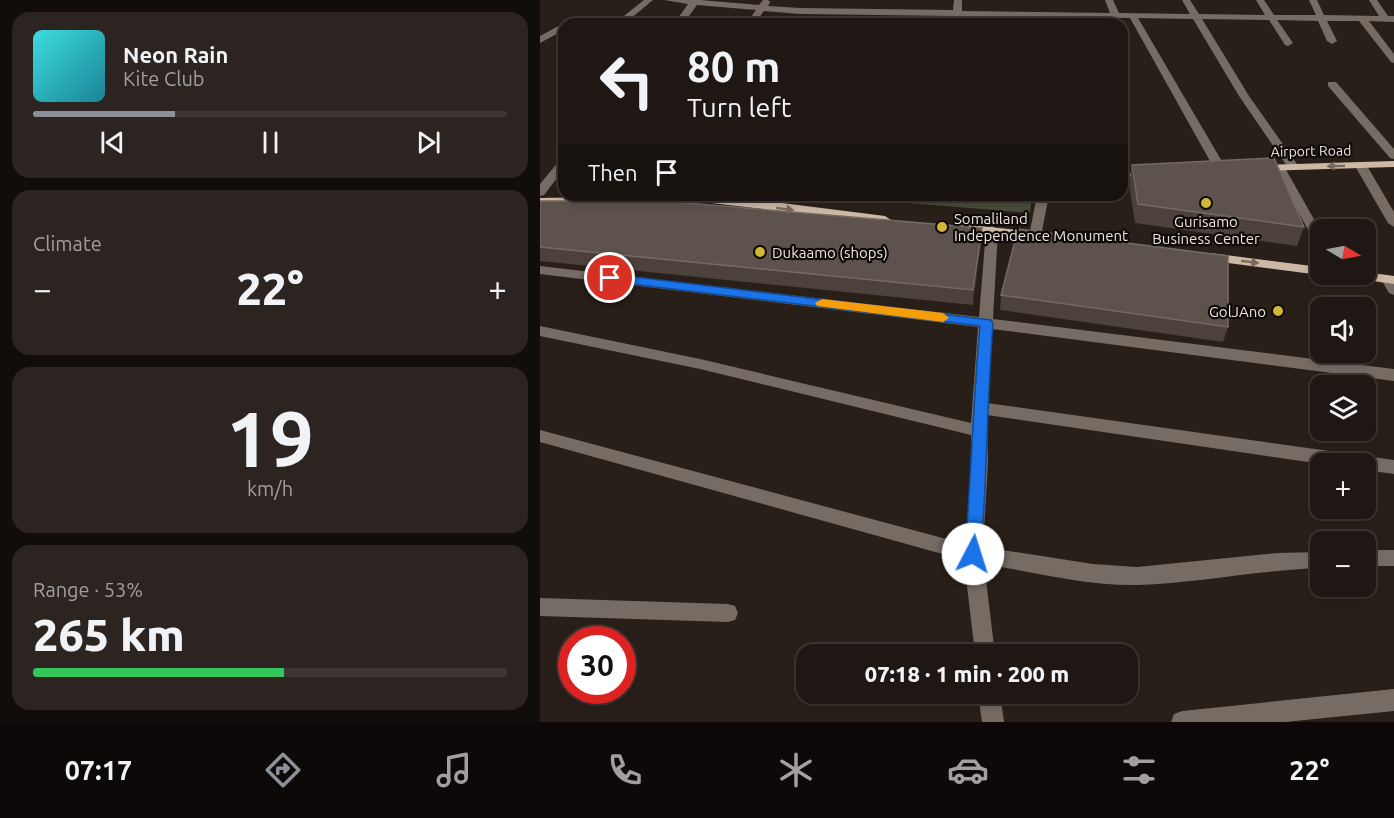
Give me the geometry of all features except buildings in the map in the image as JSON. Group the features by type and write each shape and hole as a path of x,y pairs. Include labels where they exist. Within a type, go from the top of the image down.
{"main road":[{"name":"Airport Road","path":"1227,170 1394,164"},
{"path":"1128,176 1155,174"},
{"path":"540,202 568,201"},
{"path":"723,201 895,221"},
{"path":"952,228 1041,236"},
{"path":"1201,256 1310,270"},
{"path":"1376,279 1392,283"}],"street":[{"path":"626,18 649,0"},
{"path":"668,0 761,9 889,13 946,18"},
{"path":"754,18 768,0"},
{"path":"889,13 893,0"},
{"path":"958,0 958,18"},
{"path":"1109,0 1116,17"},
{"path":"1186,0 1242,91 1293,167"},
{"path":"1260,0 1288,43"},
{"path":"1313,0 1332,41"},
{"path":"1373,0 1390,19"},
{"path":"682,18 695,1"},
{"path":"799,18 800,11"},
{"path":"988,18 1048,16 1390,19"},
{"path":"1134,18 1174,93 1227,170"},
{"path":"1363,20 1392,58"},
{"path":"540,40 558,30"},
{"path":"1332,84 1394,156"},
{"path":"1360,166 1394,223"},
{"path":"1279,168 1310,222"},
{"path":"540,192 558,170"},
{"path":"1041,236 1043,201"},
{"path":"984,644 973,554 992,230"},
{"path":"540,270 987,323 1394,375"},
{"path":"540,331 700,364 980,431"},
{"path":"980,408 1394,466"},
{"path":"540,436 973,554 1093,573 1137,576 1278,561 1310,560"},
{"path":"1376,558 1394,558"},
{"path":"540,607 728,613"},
{"path":"1182,722 1394,700"},
{"path":"991,704 993,722"}],"green space":[{"path":"883,201 1031,201 1030,213"}],"slow traffic":[{"path":"822,303 943,318"}],"place":[{"name":"Gurisamo Business Center","path":"1206,203"},
{"name":"Somaliland Independence Monument","path":"942,227"},
{"name":"Dukaamo (shops)","path":"760,252"},
{"name":"GolJAno","path":"1278,311"}],"route":[{"path":"610,278 987,323 980,408 980,464 973,554"}]}
